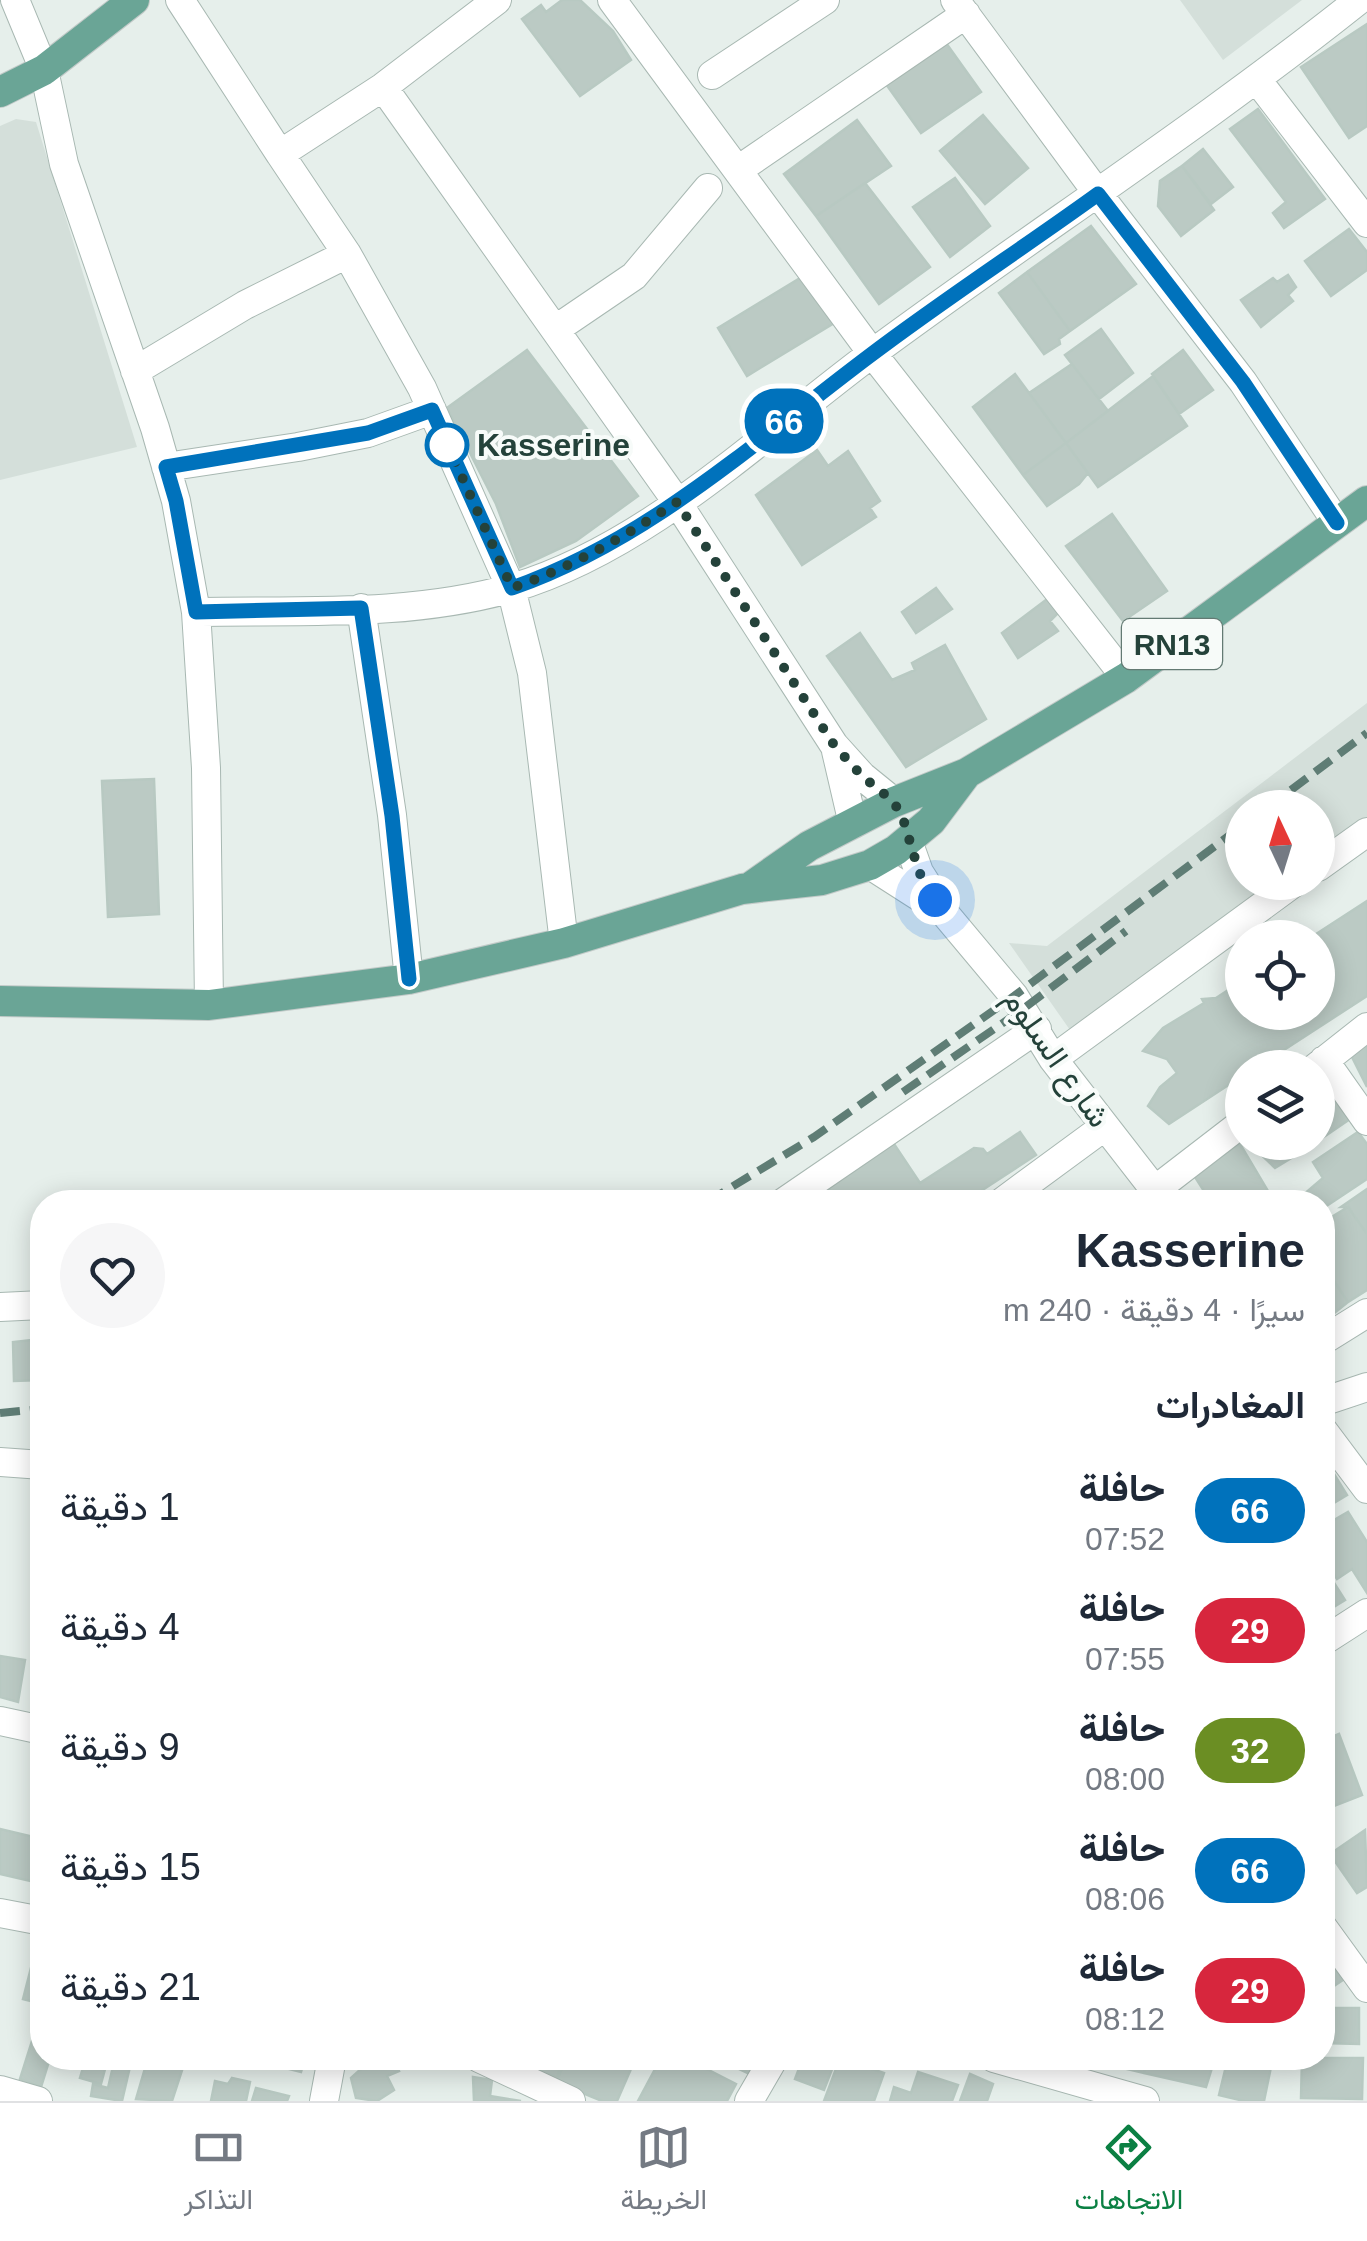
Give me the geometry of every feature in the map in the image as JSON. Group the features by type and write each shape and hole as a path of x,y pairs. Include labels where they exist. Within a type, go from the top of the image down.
{"main road":[{"path":"0,92 44,70 134,0"},
{"name":"RN13","path":"967,772 1126,678 1367,501"},
{"path":"749,888 788,858 894,802 967,772"},
{"path":"0,1001 210,1005 409,979 564,943 749,888 822,880 870,864 908,842 951,798 967,772"},
{"path":"894,802 908,842"},
{"path":"852,824 858,845 870,864"}],"street":[{"path":"15,0 44,70 64,164 176,501 196,612 206,787 210,1005"},
{"path":"180,0 347,254 432,410 512,588 532,673 564,943"},
{"path":"280,154 383,87 497,0"},
{"path":"612,0 872,353 1126,678"},
{"path":"712,76 824,0"},
{"path":"196,612 361,608 468,598 560,571 614,543 677,502 872,353 1258,81 1359,0"},
{"path":"738,170 960,4 1098,194 1243,382 1337,523"},
{"path":"1258,81 1367,223"},
{"path":"383,87 677,502 834,745 862,776 894,802"},
{"path":"556,329 634,276 708,188"},
{"path":"135,371 245,304 347,254"},
{"path":"166,467 368,433 432,410"},
{"path":"361,608 392,816 409,979"},
{"path":"834,745 852,824"},
{"path":"1335,855 1367,832"},
{"name":"شارع السلوم","path":"908,842 919,872 946,916 1014,996 1053,1059 1154,1190"},
{"name":"شارع السلوم","path":"870,864 946,916"},
{"path":"1053,1059 1270,900"},
{"path":"1335,1052 1367,1027"},
{"path":"812,1190 1037,1029"},
{"path":"1335,1082 1367,1121"},
{"path":"1018,1190 1104,1127"},
{"path":"1166,1190 1225,1137"},
{"path":"0,1307 30,1306"},
{"path":"1335,1333 1367,1314"},
{"path":"1335,1398 1367,1387"},
{"path":"1335,1447 1367,1490"},
{"path":"0,1462 30,1464"},
{"path":"1335,1633 1367,1612"},
{"path":"0,1722 30,1728"},
{"path":"0,1913 30,1919"},
{"path":"1335,1944 1367,1988"},
{"path":"324,2101 330,2070"},
{"path":"499,2070 542,2095 571,2101"},
{"path":"749,2101 767,2070"},
{"path":"1036,2070 1145,2101"},
{"path":"0,2090 38,2101"}],"shaded area":[{"path":"1180,0 1302,0 1223,60"},
{"path":"16,119 36,122 137,447 0,480 0,126"},
{"path":"1367,703 1367,821 1335,845 1335,790 1252,790"},
{"path":"1225,811 1225,900 1261,900 1234,920 1225,920 1225,926 1087,1028 1070,1030 1009,943 1047,946"}],"building":[{"path":"562,0 580,0 613,31 631,60 580,96 522,19 541,5 546,12"},
{"path":"1367,24 1367,126 1349,138 1301,67"},
{"path":"946,43 981,92 921,133 886,84"},
{"path":"1258,109 1325,199 1284,228 1273,213 1286,202 1230,129"},
{"path":"983,115 1028,168 985,204 940,151"},
{"path":"857,120 891,166 816,216 784,174"},
{"path":"1203,149 1233,187 1211,204 1182,166"},
{"path":"1182,166 1214,210 1181,236 1158,206 1160,181"},
{"path":"955,178 990,226 950,257 913,207"},
{"path":"865,183 930,267 879,304 816,216"},
{"path":"1091,226 1136,284 1070,331 1027,272"},
{"path":"1349,229 1367,252 1367,270 1331,296 1305,261"},
{"path":"815,269 844,317 747,376 718,328"},
{"path":"1027,272 1070,331 1059,339 1060,344 1044,354 999,293"},
{"path":"1288,275 1296,287 1288,295 1293,301 1261,327 1241,300 1273,278 1277,282"},
{"path":"1101,329 1133,373 1099,399 1065,355"},
{"path":"527,350 638,496 576,541 520,567 496,504 447,408"},
{"path":"1183,350 1213,390 1179,414 1152,374"},
{"path":"1072,364 1108,411 1066,443 1029,393"},
{"path":"1015,374 1066,443 1023,475 973,407"},
{"path":"1153,376 1187,426 1098,487 1066,443"},
{"path":"1066,443 1088,473 1047,506 1023,475"},
{"path":"817,450 828,466 848,451 880,501 870,508 876,517 802,565 756,495"},
{"path":"1112,514 1167,591 1123,621 1066,546"},
{"path":"936,588 952,609 916,633 902,612"},
{"path":"1050,597 1062,609 1050,621 1058,631 1018,658 1002,633"},
{"path":"860,633 892,680 915,670 912,663 945,645 986,719 906,767 827,656"},
{"path":"154,779 159,914 108,917 102,781"},
{"path":"1367,901 1367,996 1335,1017 1335,922"},
{"path":"1225,992 1225,1030 1315,1030 1284,1050 1225,1050 1225,1087 1169,1124 1148,1106 1160,1087 1177,1073 1167,1059 1143,1051 1163,1028 1204,1003 1202,999 1216,998"},
{"path":"1367,1036 1367,1087 1349,1051"},
{"path":"1335,1086 1356,1115 1335,1129"},
{"path":"1020,1132 1036,1155 982,1190 830,1190 826,1185 892,1141 920,1183 974,1148 987,1154"},
{"path":"1358,1132 1367,1144 1367,1179 1335,1200 1335,1190 1309,1190 1323,1178 1313,1162 1335,1160 1335,1147"},
{"path":"1225,1154 1225,1160 1250,1160 1267,1190 1203,1190 1193,1174"},
{"path":"1267,1160 1288,1160 1275,1168"},
{"path":"1367,1189 1367,1234 1348,1207 1341,1207"},
{"path":"1348,1207 1367,1234 1367,1290 1348,1302 1335,1282 1335,1215"},
{"path":"1335,1282 1348,1302 1335,1312"},
{"path":"30,1340 30,1380 14,1381 13,1342"},
{"path":"1335,1476 1347,1495 1335,1502"},
{"path":"1348,1512 1367,1542 1367,1593 1352,1569 1337,1579 1335,1576 1335,1520"},
{"path":"1335,1584 1345,1600 1335,1606"},
{"path":"0,1656 25,1660 18,1702 0,1697"},
{"path":"1339,1734 1362,1795 1335,1806 1335,1736"},
{"path":"0,1829 30,1836 30,1881 0,1874"},
{"path":"1365,1830 1367,1887 1357,1893 1335,1861 1335,1851"},
{"path":"1335,1969 1343,1980 1335,1985"},
{"path":"30,1972 30,2001 23,1999"},
{"path":"1335,2008 1359,2008 1359,2044 1335,2043"},
{"path":"30,2047 30,2070 46,2070 41,2087 20,2079"},
{"path":"1335,2058 1363,2058 1362,2099 1301,2098 1302,2070 1335,2070"},
{"path":"82,2070 105,2070 101,2084 80,2078"},
{"path":"112,2070 129,2070 122,2101 91,2096 93,2084 108,2088"},
{"path":"144,2070 182,2070 172,2101 136,2099"},
{"path":"360,2070 399,2071 387,2076 394,2090 377,2101 356,2098 351,2078"},
{"path":"534,2070 559,2070 557,2077"},
{"path":"562,2070 631,2070 617,2101 602,2101 556,2082"},
{"path":"655,2070 709,2070 736,2084 727,2101 638,2101"},
{"path":"798,2070 832,2070 824,2090 795,2079"},
{"path":"836,2070 884,2073 874,2101 824,2101"},
{"path":"1145,2070 1211,2070 1206,2087 1144,2073"},
{"path":"1225,2070 1270,2070 1264,2101 1219,2095"},
{"path":"918,2072 958,2085 952,2101 890,2101 894,2087 911,2093"},
{"path":"970,2074 993,2084 987,2101 960,2101"},
{"path":"473,2077 492,2080 490,2096 521,2101 474,2101"},
{"path":"232,2078 250,2082 246,2101 211,2101 215,2081 228,2084"},
{"path":"256,2088 289,2096 287,2101 252,2101"}],"railway":[{"path":"1291,790 1367,733"},
{"path":"727,1190 814,1137 1014,996 1225,839"},
{"path":"903,1092 1126,931"},
{"path":"0,1413 30,1410"}],"bus line":[{"name":"66","path":"409,979 392,816 361,608 196,612 166,467 368,433 432,410 512,588 560,571 614,543 677,502 872,353 1098,194 1243,382 1337,523"}],"place":[{"name":"Kasserine","path":"447,445"}],"route":[{"path":"447,445 444,437 512,588 560,571 614,543 677,502 834,745 862,776 894,802 904,822 913,858 935,900"}]}
